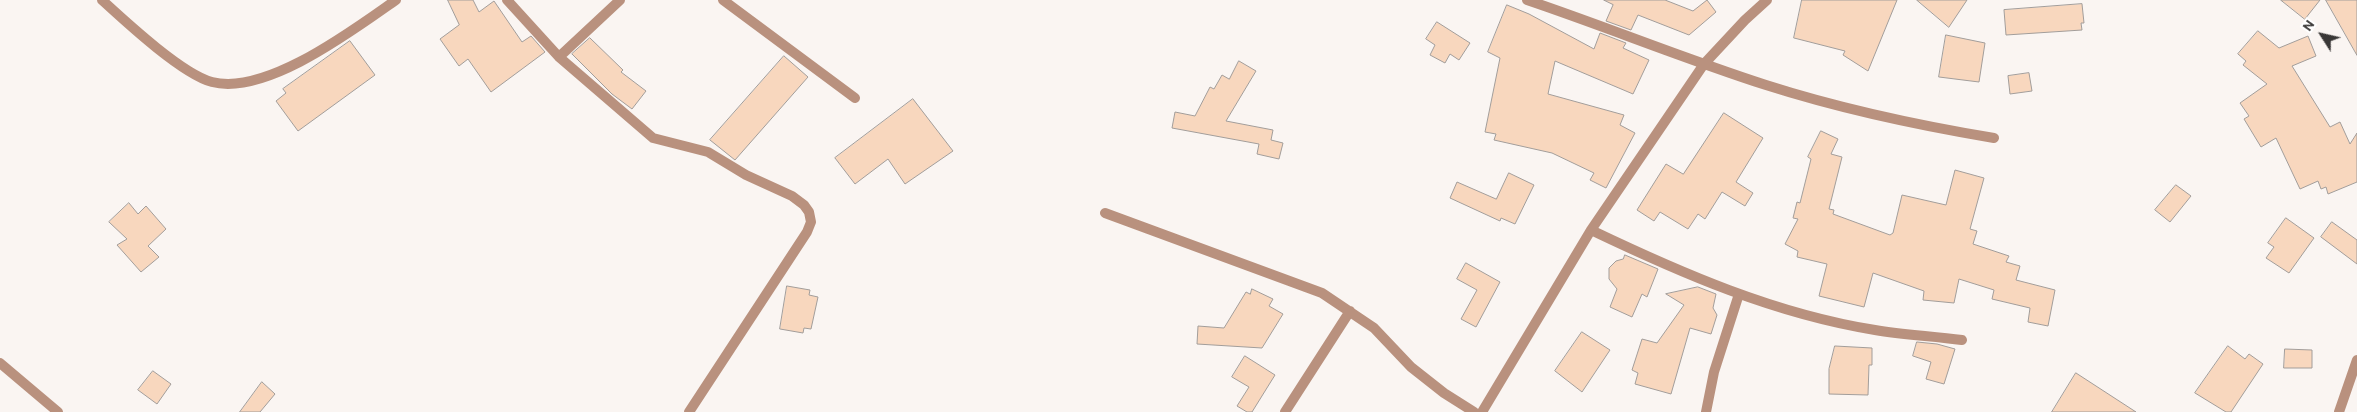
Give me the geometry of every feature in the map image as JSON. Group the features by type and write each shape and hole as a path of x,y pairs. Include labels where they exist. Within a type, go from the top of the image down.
{"street":[{"path":"102,0 187,70 212,82 243,84 289,68 353,30 396,0"},
{"path":"507,0 559,57 653,138 708,152 746,175 792,196 809,212 811,222 807,232 689,412"},
{"path":"559,57 620,0"},
{"path":"723,0 855,98"},
{"path":"1527,0 1704,64 1837,106 1904,123 1994,138"},
{"path":"1482,412 1591,230 1704,64 1745,20 1767,0"},
{"path":"1105,213 1313,290 1350,311 1374,328 1411,367 1444,393 1474,412"},
{"path":"1591,230 1661,263 1739,294 1790,310 1875,330 1962,340"},
{"path":"1706,412 1714,372 1739,294"},
{"path":"1285,412 1350,311"},
{"path":"2339,412 2357,360"},
{"path":"0,363 58,412"}],"building":[{"path":"448,0 473,0 479,12 494,1 522,42 531,36 545,52 491,92 468,59 459,66 440,39 459,25"},
{"path":"1604,0 1665,0 1693,11 1707,0 1716,12 1689,35 1638,15 1631,30 1606,21 1613,5"},
{"path":"1802,0 1897,0 1868,71 1843,55 1845,51 1794,38"},
{"path":"1917,0 1967,0 1949,27"},
{"path":"2281,0 2320,0 2305,19"},
{"path":"2326,0 2357,0 2357,55"},
{"path":"2082,4 2084,23 2081,23 2082,30 2006,35 2004,10"},
{"path":"1507,5 1529,14 1594,49 1600,33 1626,43 1623,48 1649,60 1633,94 1555,61 1548,94 1624,115 1620,125 1635,133 1606,188 1590,180 1594,173 1552,153 1494,140 1496,134 1485,132 1500,58 1488,52"},
{"path":"1437,22 1470,43 1459,60 1450,54 1445,63 1430,55 1435,45 1426,39"},
{"path":"2258,31 2279,48 2308,36 2316,56 2292,66 2330,127 2340,122 2350,144 2357,133 2357,182 2328,194 2326,187 2321,189 2318,181 2300,189 2276,138 2261,147 2244,119 2249,116 2240,103 2267,84 2243,65 2246,61 2238,54"},
{"path":"1946,35 1985,43 1979,82 1939,77"},
{"path":"590,38 623,70 621,72 646,91 632,109 612,94 572,54"},
{"path":"350,41 375,75 298,131 276,101 286,93 283,89"},
{"path":"784,56 808,77 735,160 710,140"},
{"path":"1239,61 1256,71 1226,121 1273,130 1271,140 1283,143 1279,159 1257,154 1259,144 1172,128 1175,112 1195,116 1210,87 1214,89 1222,75 1229,79"},
{"path":"2029,73 2032,91 2010,94 2008,76"},
{"path":"913,99 953,151 905,184 888,159 855,184 835,158"},
{"path":"1724,113 1763,138 1736,182 1753,193 1745,206 1722,192 1705,219 1698,214 1688,229 1660,212 1654,221 1637,210 1666,164 1683,174"},
{"path":"1821,131 1838,139 1831,154 1842,157 1829,209 1834,210 1833,214 1890,235 1893,233 1902,195 1946,205 1955,170 1984,178 1970,229 1977,231 1973,244 2009,256 2006,262 2020,266 2016,280 2055,290 2048,326 2028,322 2030,308 1992,299 1994,290 1959,279 1954,303 1923,300 1924,291 1873,273 1864,307 1819,296 1827,264 1797,257 1798,251 1785,244 1798,219 1793,218 1797,202 1800,203 1811,159 1808,157"},
{"path":"1509,173 1534,185 1515,224 1501,218 1500,221 1450,198 1457,182 1496,199"},
{"path":"2176,185 2191,196 2170,222 2155,210"},
{"path":"129,203 138,214 146,206 166,229 148,246 159,257 141,272 117,245 127,239 109,222"},
{"path":"2286,218 2314,238 2289,273 2266,258 2274,247 2268,243"},
{"path":"2332,222 2357,240 2357,264 2321,237"},
{"path":"1625,255 1658,269 1647,297 1642,294 1632,317 1610,307 1617,289 1609,279 1609,268 1616,261 1623,259"},
{"path":"1466,263 1500,282 1476,327 1461,319 1477,290 1457,279"},
{"path":"787,286 810,290 809,295 818,297 811,329 804,328 803,333 780,329"},
{"path":"1698,287 1716,294 1713,308 1717,315 1711,334 1690,328 1671,394 1635,384 1638,373 1632,370 1642,339 1657,343 1684,305 1666,294"},
{"path":"1252,289 1273,299 1269,306 1283,314 1262,348 1197,344 1198,326 1224,328 1246,292 1250,294"},
{"path":"1582,332 1610,350 1582,392 1555,371"},
{"path":"1917,342 1937,344 1955,349 1944,384 1926,379 1931,362 1913,356"},
{"path":"1835,346 1872,348 1872,365 1869,365 1868,395 1829,394 1829,369"},
{"path":"2228,346 2245,359 2249,354 2263,364 2231,412 2226,412 2195,393"},
{"path":"2285,349 2312,350 2312,368 2284,368"},
{"path":"1245,356 1275,375 1252,412 1247,412 1237,406 1249,387 1232,377"},
{"path":"153,371 171,384 157,404 138,390"},
{"path":"2076,373 2136,412 2052,412"},
{"path":"262,382 275,394 260,412 240,412"}]}
